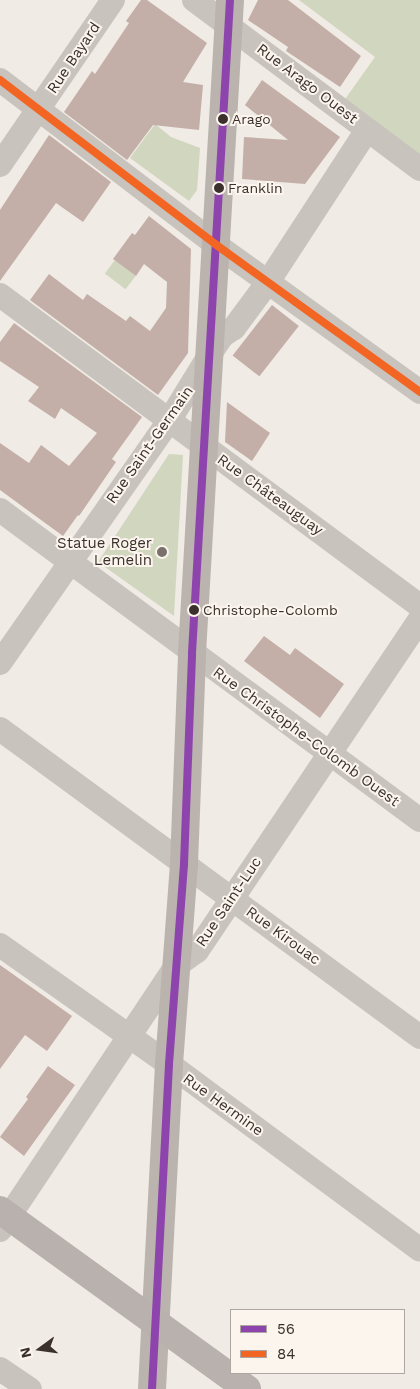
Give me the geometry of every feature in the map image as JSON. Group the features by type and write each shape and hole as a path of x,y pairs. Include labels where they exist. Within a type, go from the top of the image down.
{"main road":[{"path":"3,1219 155,1322 247,1389"}],"street":[{"name":"Rue Bayard","path":"0,165 113,0"},
{"name":"Rue Arago Ouest","path":"194,0 230,13 368,130 420,169"},
{"path":"152,1389 169,1064 184,864 192,653 212,350 215,244 230,13"},
{"path":"0,80 215,244 420,392"},
{"name":"Rue Saint-Germain","path":"0,663 169,420 212,350 222,336 234,328 268,282 368,130"},
{"name":"Rue Châteauguay","path":"0,296 420,606"},
{"name":"Rue Christophe-Colomb Ouest","path":"0,510 420,820"},
{"name":"Rue Saint-Luc","path":"3,1219 130,1037 176,966 198,951 231,898 420,619"},
{"name":"Rue Kirouac","path":"0,729 420,1036"},
{"name":"Rue Hermine","path":"0,945 169,1064 420,1250"},
{"path":"0,1368 30,1389"}],"green space":[{"path":"299,0 420,0 420,160 343,102 375,57"},
{"path":"155,124 171,137 200,148 197,190 189,201 130,158"},
{"path":"115,260 136,276 126,289 105,274"},
{"path":"169,454 183,455 174,616 98,562"}],"building":[{"path":"141,0 147,0 207,43 183,82 203,85 199,130 153,125 127,160 64,112 92,71 95,74 129,23 126,21"},
{"path":"258,0 288,0 361,56 340,87 286,51 288,47 248,20"},
{"path":"262,80 340,137 305,184 242,179 244,137 288,140 245,105"},
{"path":"49,135 111,182 83,222 56,203 0,281 0,210"},
{"path":"149,216 191,249 188,353 158,395 30,300 49,274 83,300 87,294 126,321 130,316 150,331 166,308 167,282 144,264 136,276 113,259 132,233 135,235"},
{"path":"272,305 299,326 259,376 233,355"},
{"path":"14,323 142,417 112,459 116,462 63,536 0,490 0,443 29,463 41,445 69,466 97,433 61,408 55,419 28,401 39,387 0,361 0,342"},
{"path":"227,402 270,433 252,461 225,442"},
{"path":"264,636 290,655 295,648 344,684 320,718 244,661"},
{"path":"0,965 72,1016 47,1051 25,1035 0,1069"},
{"path":"48,1066 75,1085 24,1156 0,1137 28,1099 26,1097"}],"transit line":[{"name":"56","path":"152,1389 169,1064 184,864 192,653 230,0"},
{"name":"84","path":"0,80 215,244 420,392"}],"place":[{"name":"Arago","path":"223,119"},
{"name":"Franklin","path":"219,188"},
{"name":"Statue Roger Lemelin","path":"162,552"},
{"name":"Christophe-Colomb","path":"194,610"}]}
